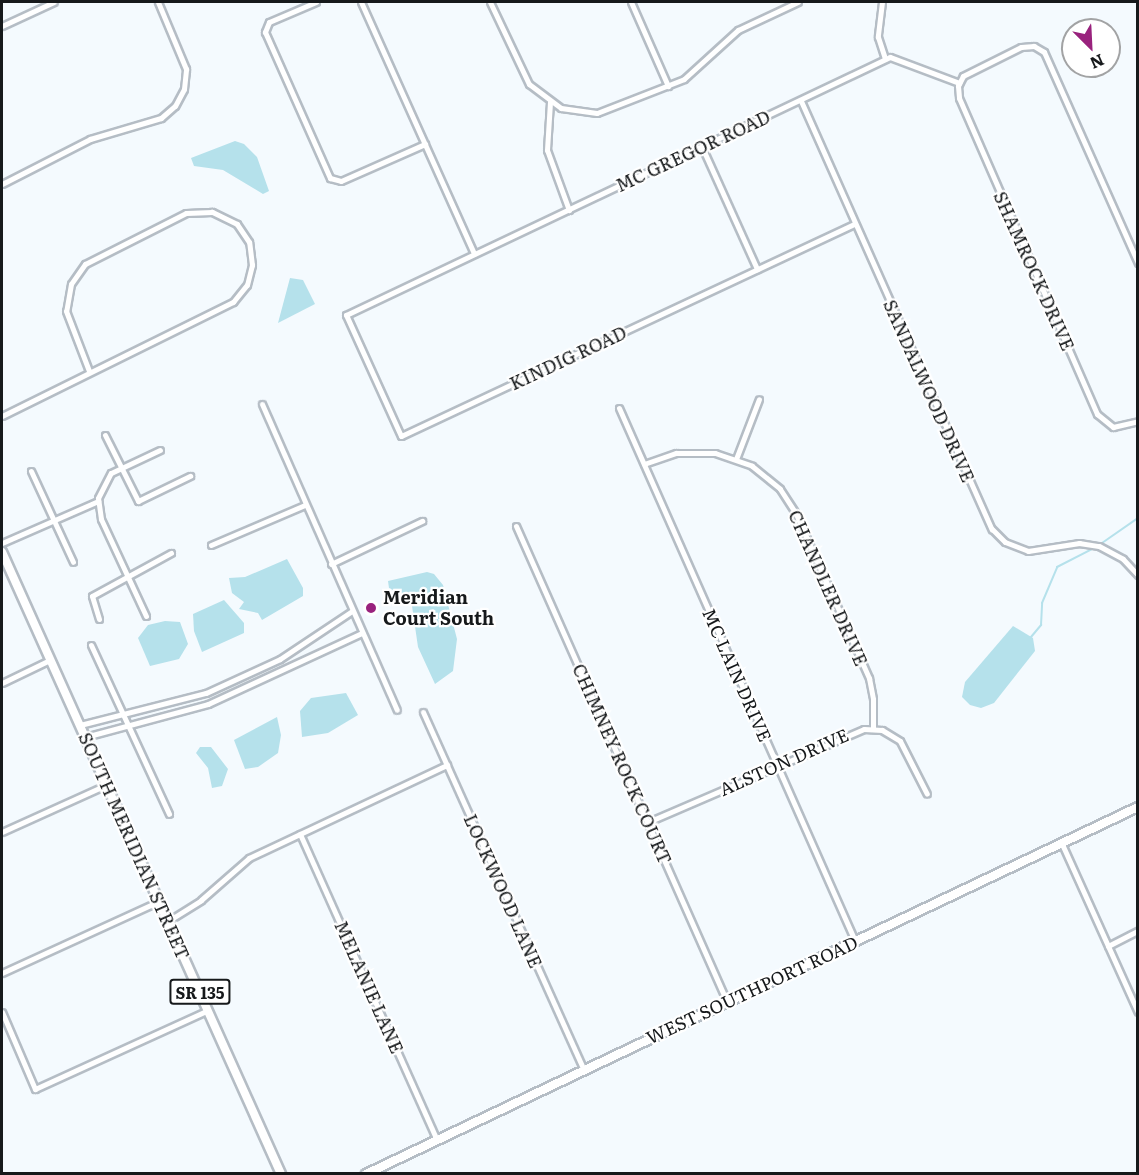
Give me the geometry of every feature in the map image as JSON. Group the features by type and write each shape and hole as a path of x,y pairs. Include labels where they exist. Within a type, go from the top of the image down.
{"main road":[{"name":"SOUTH MERIDIAN STREET","path":"2,552 281,1173"},
{"name":"WEST SOUTHPORT ROAD","path":"366,1173 1137,807"}],"street":[{"path":"2,26 54,2"},
{"path":"2,184 90,139 161,118 175,106 184,89 186,69 158,2"},
{"path":"316,2 269,22 265,32 330,178 341,182 425,144"},
{"path":"361,2 474,254"},
{"path":"490,2 520,70 550,102 576,112 597,113 668,86 694,72 743,27 798,2"},
{"path":"631,2 668,86"},
{"path":"882,2 878,37 885,59 890,57 959,83 968,72 1021,47 1037,48 1048,58 1137,263"},
{"name":"MC GREGOR ROAD","path":"346,315 885,59"},
{"name":"SHAMROCK DRIVE","path":"959,83 958,98 1097,414 1113,427 1137,421"},
{"name":"SANDALWOOD DRIVE","path":"801,100 854,224 992,530 1005,542 1028,551 1079,543 1099,546 1123,559 1137,575"},
{"path":"550,102 546,129 549,159 569,210"},
{"path":"702,147 757,269"},
{"path":"2,416 89,371 233,302 249,280 252,253 243,231 224,216 204,210 186,213 92,259 74,279 66,305 69,326 89,371"},
{"name":"KINDIG ROAD","path":"346,315 401,436 854,224"},
{"path":"736,459 759,399"},
{"path":"262,404 397,710"},
{"name":"MC LAIN DRIVE","path":"619,408 855,941"},
{"path":"105,435 138,501 190,476"},
{"path":"146,616 100,516 98,501 105,480 122,468 160,450"},
{"name":"CHANDLER DRIVE","path":"644,464 676,453 697,451 736,459 771,481 795,512 869,678 873,699 873,729"},
{"path":"31,471 73,562"},
{"path":"2,543 98,501"},
{"path":"212,544 305,504"},
{"path":"331,564 422,521"},
{"name":"CHIMNEY ROCK COURT","path":"516,526 727,1002"},
{"path":"99,619 90,597 171,553"},
{"path":"80,725 206,693 280,659 352,611"},
{"path":"85,736 208,704 362,633"},
{"path":"91,645 170,814"},
{"path":"2,683 50,660"},
{"name":"LOCKWOOD LANE","path":"423,712 584,1070"},
{"name":"ALSTON DRIVE","path":"648,822 855,731 873,729 887,733 902,744 927,794"},
{"path":"168,921 201,900 242,863 447,765"},
{"path":"2,831 106,785"},
{"name":"MELANIE LANE","path":"300,834 437,1140"},
{"path":"1062,844 1137,1012"},
{"path":"2,973 159,901"},
{"path":"1108,946 1137,932"},
{"path":"2,1012 35,1089 208,1010"}],"water":[{"path":"235,141 244,144 257,157 269,191 263,194 223,170 194,166 191,158"},
{"path":"290,278 303,280 315,304 278,323"},
{"path":"287,559 303,588 303,596 262,620 258,613 239,609 244,602 232,593 229,578 245,577"},
{"path":"427,572 434,574 443,585 457,639 453,671 435,684 418,647 412,606 405,596 389,588 388,581"},
{"path":"224,600 244,623 244,633 202,652 194,631 193,614"},
{"path":"165,621 180,622 188,644 179,659 150,666 138,638 148,625"},
{"path":"1013,626 1033,638 1035,651 994,703 981,708 970,705 962,697 965,682"},
{"path":"346,693 358,715 328,733 302,737 300,711 311,698"},
{"path":"277,717 281,735 278,753 258,767 245,769 234,740"},
{"path":"200,747 211,747 228,769 222,786 212,788 208,768 196,753"}],"waterway":[{"path":"1102,543 1138,518"},
{"path":"1031,637 1041,625 1042,603 1057,567 1094,548"}],"place":[{"name":"Meridian Court South","path":"371,608"}]}
